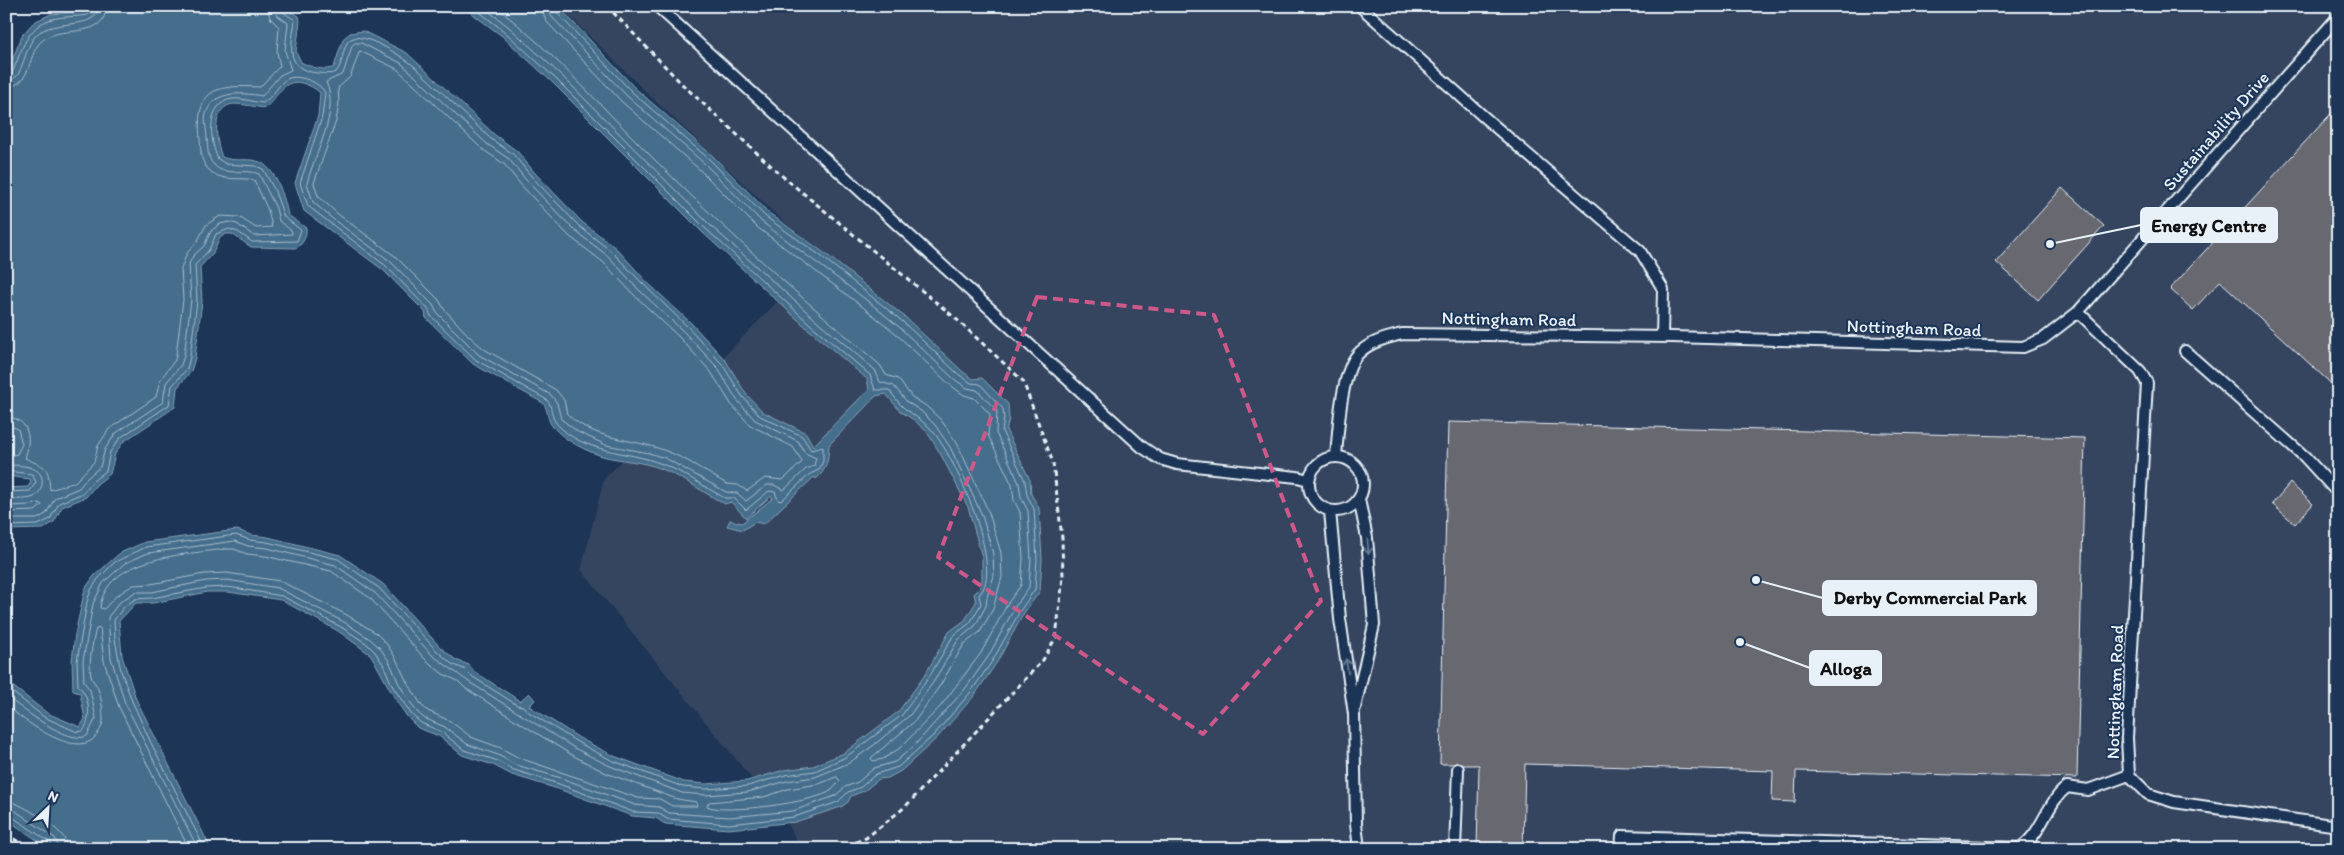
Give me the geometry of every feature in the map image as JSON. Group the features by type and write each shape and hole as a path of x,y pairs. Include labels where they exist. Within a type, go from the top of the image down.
{"lane":[{"path":"657,6 1142,447 1160,459 1176,464 1297,477 1309,480"},
{"path":"1360,6 1484,117 1640,250 1663,289 1662,337"},
{"name":"Sustainability Drive","path":"2078,312 2338,18"},
{"name":"Nottingham Road","path":"1336,457 1340,412 1346,379 1358,353 1376,341 1402,334 1662,337 2023,347 2042,339 2078,312 2135,366 2147,383 2127,738 2129,775"},
{"path":"2185,350 2305,457 2338,493"},
{"path":"1336,457 1346,459 1354,464 1360,472 1363,490 1359,499 1346,509 1330,511 1321,507 1313,500 1309,490 1309,480 1312,471 1318,463 1327,458 1336,457"},
{"path":"1354,714 1374,625 1367,538 1359,499"},
{"path":"1330,511 1340,619 1354,714 1356,824 1359,849"},
{"path":"1455,849 1458,769"},
{"path":"1621,849 1622,836 2020,848 2032,841 2059,793 2067,787 2088,790 2129,775 2148,794 2174,802 2338,826"}],"path":[{"path":"607,6 684,85 781,175 954,317 1023,381 1053,463 1062,538 1063,577 1056,637 1051,649 1043,660 905,807 866,838 838,849"},
{"path":"6,834 30,849"}],"highlighted area":[{"path":"1037,297 1214,315 1321,601 1203,734 938,557"}],"shaded area":[{"path":"559,6 2338,6 2338,849 800,849 788,823 581,570 604,479 825,253 784,222 651,97"}],"water":[{"path":"87,6 281,6 299,16 296,51 301,62 309,66 322,69 334,67 343,39 350,33 363,31 407,53 495,135 517,151 535,173 582,222 616,248 647,282 692,324 726,361 746,394 763,412 806,433 813,446 869,389 867,379 807,328 703,233 553,83 502,36 462,6 558,6 635,88 713,156 769,213 823,252 905,317 962,371 973,379 982,378 1008,404 1009,419 1006,430 1030,480 1031,494 1039,508 1042,559 1040,591 1024,613 997,662 974,696 937,738 901,771 888,778 879,779 864,791 851,796 848,802 841,807 795,822 729,829 665,824 656,818 632,816 558,789 512,775 493,765 462,755 439,736 418,728 408,718 395,699 371,655 338,631 281,600 228,592 207,592 153,603 136,603 119,621 122,656 136,699 211,849 50,849 6,819 6,681 47,713 80,727 85,719 80,693 73,691 72,661 75,634 85,589 94,576 120,553 145,542 237,530 251,535 268,537 340,555 383,584 440,647 456,660 469,665 475,672 520,701 529,693 535,700 529,706 581,739 614,756 684,782 706,784 747,781 784,770 813,766 844,753 898,712 925,675 949,632 965,620 976,602 974,594 980,588 982,580 982,557 968,507 927,432 900,411 886,394 876,396 829,445 827,463 816,479 814,477 764,524 755,522 743,530 727,526 730,520 742,523 773,498 771,496 746,518 731,502 725,504 662,469 647,464 602,456 569,441 551,424 543,403 473,364 426,318 425,312 383,270 304,211 295,183 318,116 320,93 309,86 295,82 285,86 265,108 238,104 226,106 218,118 217,134 222,157 257,161 269,169 282,192 288,215 306,228 305,237 302,242 295,248 251,247 232,234 225,234 220,238 213,253 200,267 202,301 195,358 191,371 177,388 175,407 123,442 115,454 110,474 97,484 86,497 62,507 54,522 43,529 6,530 6,488 28,487 31,482 30,479 6,476 6,447 11,444 6,433 6,74 23,34 34,22 51,14 87,11"}],"building":[{"path":"2338,106 2338,390 2220,281 2193,310 2170,289"},
{"path":"2062,188 2104,226 2038,300 1996,262"},
{"path":"1448,422 2085,438 2077,778 1796,771 1795,802 1772,801 1773,771 1525,764 1523,849 1477,849 1479,765 1463,765 1458,762 1440,764"},
{"path":"2290,483 2313,504 2295,524 2272,504"}],"place":[{"name":"Energy Centre","path":"2050,244"},
{"name":"Derby Commercial Park","path":"1756,580"},
{"name":"Alloga","path":"1740,642"}]}
